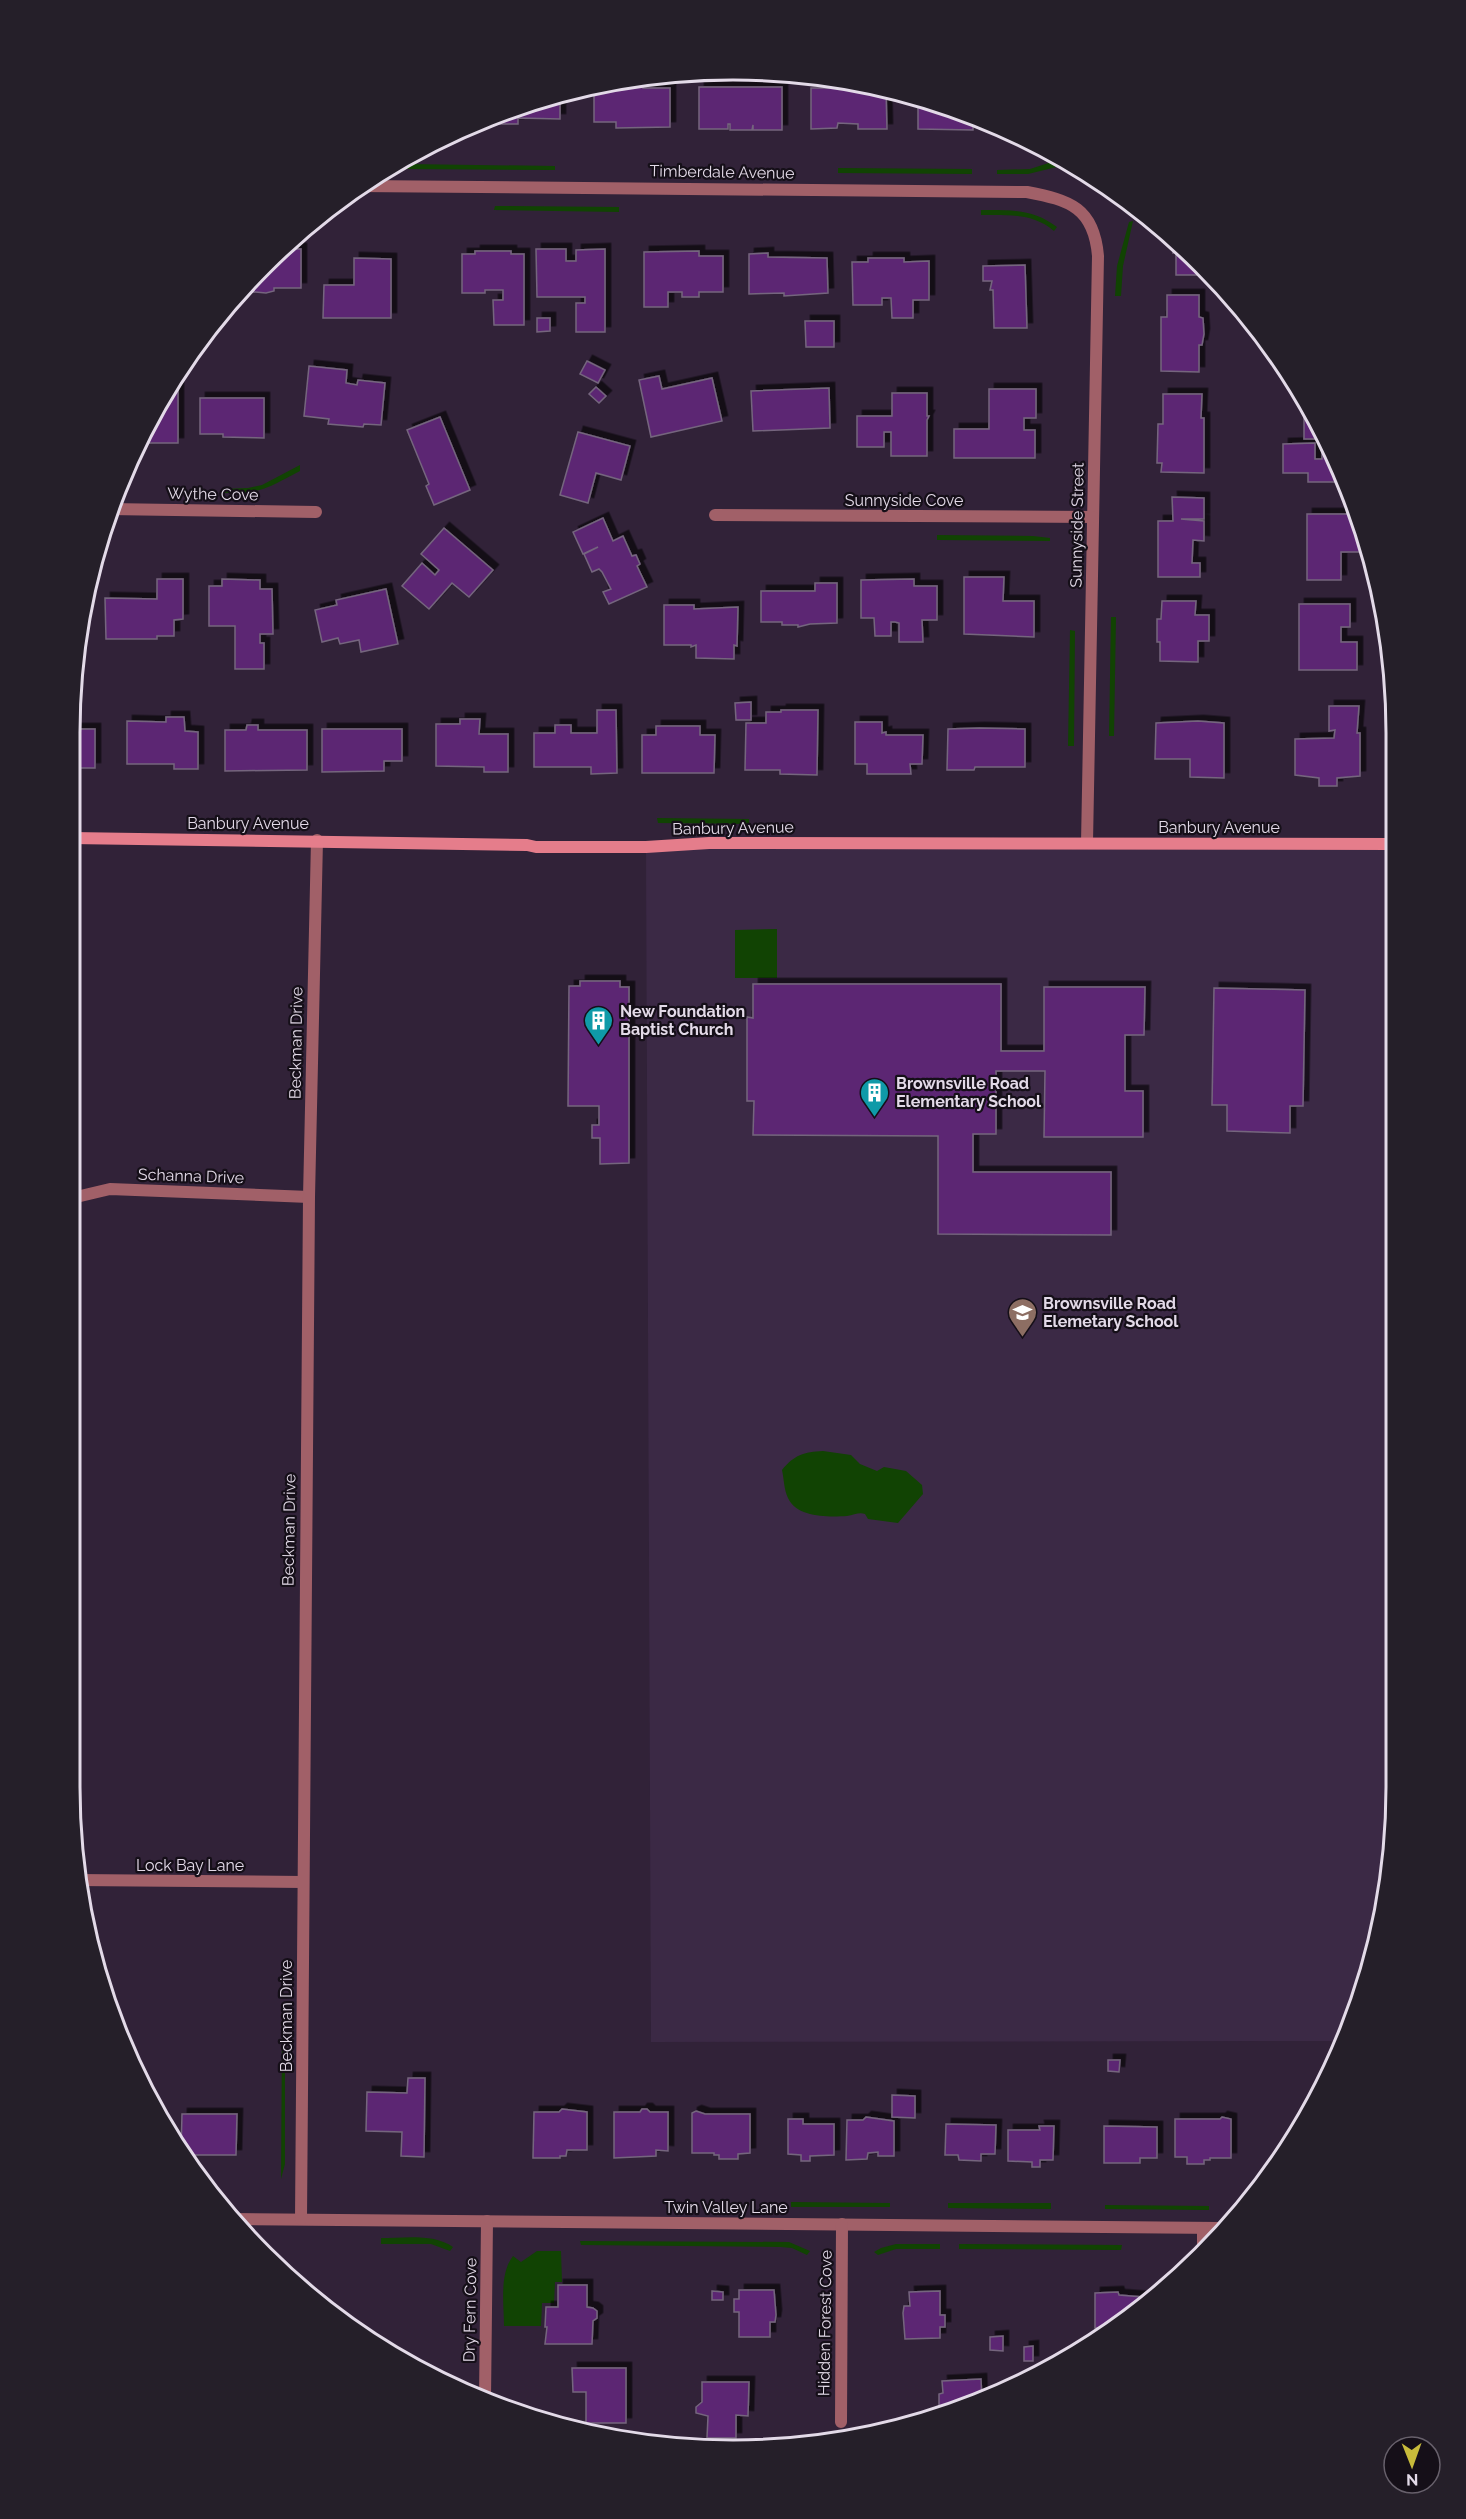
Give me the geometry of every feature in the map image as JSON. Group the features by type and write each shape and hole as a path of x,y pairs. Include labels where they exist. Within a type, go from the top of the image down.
{"street":[{"name":"Timberdale Avenue","path":"376,186 1027,192 1069,203 1082,211"},
{"name":"Sunnyside Street","path":"1082,211 1089,219 1097,244 1098,256 1087,843"},
{"name":"Wythe Cove","path":"119,509 316,512"},
{"name":"Sunnyside Cove","path":"715,515 1093,518"},
{"name":"Banbury Avenue","path":"79,838 317,840 536,847 646,847 709,843 1387,844"},
{"name":"Beckman Drive","path":"301,2219 309,1197 317,840"},
{"name":"Schanna Drive","path":"79,1196 110,1189 309,1197"},
{"name":"Lock Bay Lane","path":"87,1880 303,1882"},
{"name":"Twin Valley Lane","path":"244,2219 1214,2228"},
{"name":"Dry Fern Cove","path":"485,2391 487,2221"},
{"name":"Hidden Forest Cove","path":"841,2422 842,2224"},
{"path":"1203,2228 1203,2239"}],"shaded area":[{"name":"Brownsville Road Elemetary School","path":"1387,844 1387,1786 1381,1871 1374,1913 1352,1996 1335,2041 651,2042 646,847"}],"green space":[{"path":"1051,162 1059,166 1028,174 997,174 997,170 1030,169"},
{"path":"412,164 555,166 555,170 406,169"},
{"path":"838,168 972,169 972,174 838,173"},
{"path":"495,206 619,207 619,212 494,210"},
{"path":"981,210 1030,214 1057,227 1054,231 1037,221 1019,216 981,215"},
{"path":"1133,221 1123,266 1121,296 1115,296 1117,266 1129,222"},
{"path":"300,465 300,471 264,489 223,493 223,489 262,485"},
{"path":"937,535 1033,536 1050,538 1050,541 937,540"},
{"path":"1111,617 1116,617 1114,736 1109,736"},
{"path":"1070,630 1075,631 1074,746 1068,746"},
{"path":"657,818 749,819 749,824 658,823"},
{"path":"777,929 777,978 735,978 735,930"},
{"path":"823,1451 851,1455 860,1464 877,1471 884,1467 906,1471 922,1485 923,1494 898,1523 868,1519 863,1513 831,1516 806,1513 792,1505 788,1498 782,1470 800,1455"},
{"path":"282,2036 285,2036 285,2164 281,2179"},
{"path":"791,2202 890,2203 890,2207 791,2207"},
{"path":"948,2203 1051,2203 1051,2209 948,2208"},
{"path":"1105,2205 1209,2206 1209,2210 1105,2209"},
{"path":"381,2238 428,2238 453,2247 450,2251 431,2244 381,2244"},
{"path":"580,2241 789,2242 810,2251 807,2255 792,2248 781,2247 581,2245"},
{"path":"896,2244 940,2244 940,2249 896,2249 878,2255 874,2252"},
{"path":"959,2244 1122,2245 1121,2250 959,2249"},
{"path":"537,2251 561,2251 562,2282 555,2282 554,2303 542,2303 541,2326 504,2326 503,2290 509,2263 513,2256 521,2262"}],"building":[{"path":"643,86 643,88 670,88 670,127 616,128 616,122 594,122 594,95"},
{"path":"699,87 782,87 782,130 753,130 753,125 752,130 730,130 730,124 728,124 728,129 699,129"},
{"path":"811,88 831,88 886,98 887,129 858,129 858,124 838,123 837,128 811,129"},
{"path":"560,103 560,119 518,118 518,124 496,124"},
{"path":"918,107 973,125 973,130 918,129"},
{"path":"295,249 301,249 301,288 274,288 274,291 252,292"},
{"path":"536,249 566,249 566,261 576,261 576,250 605,249 605,332 576,332 576,303 585,303 585,297 537,297"},
{"path":"475,251 511,251 511,254 524,254 524,325 494,325 493,300 503,300 503,290 462,293 462,254 475,254"},
{"path":"699,251 699,256 723,256 723,292 699,292 699,297 682,297 682,292 668,292 668,307 644,307 644,252"},
{"path":"768,253 768,257 827,258 828,293 784,296 784,293 749,294 749,254"},
{"path":"1176,253 1199,275 1176,275"},
{"path":"354,258 391,259 391,318 323,318 324,285 354,285"},
{"path":"868,258 904,258 904,262 929,261 929,300 913,300 913,318 892,318 891,298 882,298 882,305 853,305 852,262 868,262"},
{"path":"1025,265 1027,328 994,328 993,290 990,290 992,281 983,281 983,266"},
{"path":"1167,295 1199,295 1199,317 1203,318 1204,334 1202,345 1199,345 1199,372 1161,371 1161,317 1167,317"},
{"path":"537,318 550,318 550,331 537,332"},
{"path":"805,321 834,321 834,347 806,347"},
{"path":"587,361 605,370 598,383 580,374"},
{"path":"309,366 347,370 346,383 357,385 358,380 385,383 381,425 364,424 363,427 328,424 329,419 304,416"},
{"path":"659,376 662,389 712,378 722,421 651,437 639,380"},
{"path":"596,387 606,396 599,403 589,394"},
{"path":"829,388 830,428 753,431 751,391"},
{"path":"178,389 178,443 148,443"},
{"path":"989,389 1036,389 1036,418 1024,418 1024,430 1035,430 1035,458 954,458 954,429 989,429"},
{"path":"892,393 927,393 927,416 929,416 927,456 891,456 891,432 884,432 884,447 857,447 857,416 892,416"},
{"path":"1163,394 1202,394 1204,473 1161,472 1162,463 1157,463 1158,424 1163,424"},
{"path":"200,398 264,398 264,438 200,434"},
{"path":"440,417 470,490 434,505 426,486 429,484 407,430"},
{"path":"1304,418 1305,418 1316,439 1304,439"},
{"path":"578,432 630,446 621,480 596,473 588,503 560,495"},
{"path":"1315,443 1315,459 1322,459 1322,450 1337,482 1308,482 1308,473 1283,473 1283,444"},
{"path":"1172,497 1204,498 1204,519 1181,519 1204,521 1204,541 1193,540 1192,563 1200,563 1200,577 1158,577 1158,521 1173,521"},
{"path":"1307,514 1349,514 1360,552 1341,552 1341,580 1307,580"},
{"path":"603,518 613,541 623,536 632,556 636,555 640,564 637,566 647,587 609,604 603,592 611,589 599,569 592,572 584,554 598,547 583,554 573,532"},
{"path":"444,528 493,570 469,597 452,583 429,609 402,586 422,563 435,575 439,570 421,554"},
{"path":"964,577 1004,577 1003,601 1034,601 1034,637 964,634"},
{"path":"157,579 183,579 183,619 174,620 174,636 157,636 157,639 106,639 105,598 157,599"},
{"path":"222,579 260,580 260,589 272,589 273,634 260,634 260,643 264,643 264,669 235,669 235,626 209,626 209,586 222,586"},
{"path":"914,579 914,586 937,586 937,620 922,620 923,642 899,642 899,623 895,622 891,622 891,636 875,636 874,618 861,618 861,580"},
{"path":"815,583 837,583 837,623 798,627 798,625 782,625 782,622 761,622 761,591 815,591"},
{"path":"386,589 398,644 361,652 359,640 340,644 338,638 322,642 315,610 337,605 336,600"},
{"path":"1162,601 1196,601 1195,615 1209,615 1209,641 1198,641 1198,662 1160,661 1157,619 1161,619"},
{"path":"1299,604 1350,604 1350,627 1341,627 1341,642 1357,642 1357,670 1299,670"},
{"path":"664,605 694,605 694,609 738,607 737,646 734,645 734,659 696,658 696,645 691,647 691,645 664,645"},
{"path":"751,702 751,720 736,720 735,703"},
{"path":"1329,706 1359,706 1357,733 1360,733 1360,776 1337,778 1337,786 1319,786 1319,778 1295,775 1295,739 1334,738 1335,730 1329,731"},
{"path":"597,710 616,710 617,773 591,774 591,767 534,767 534,733 555,733 555,725 571,725 571,733 597,733"},
{"path":"781,710 818,710 817,775 780,774 780,770 745,770 746,723 766,723 766,712 781,712"},
{"path":"166,717 184,717 185,731 198,732 198,769 174,769 174,764 127,764 127,721 166,722"},
{"path":"460,719 480,719 479,734 508,734 508,772 484,772 484,767 436,766 436,724 460,724"},
{"path":"1198,721 1224,723 1224,778 1190,777 1190,759 1155,759 1156,723"},
{"path":"855,722 882,722 882,733 886,732 886,735 923,735 922,764 910,764 911,774 867,774 867,764 855,764"},
{"path":"247,725 258,725 258,730 307,730 307,770 225,771 225,730 246,730"},
{"path":"656,726 700,726 700,735 715,735 714,773 642,773 642,735 656,735"},
{"path":"79,729 95,729 95,768 79,768"},
{"path":"322,729 402,729 402,761 384,761 384,771 322,772"},
{"path":"948,729 1025,729 1025,767 975,767 974,770 947,770"},
{"name":"New Foundation Baptist Church","path":"580,981 620,981 620,987 629,987 629,1163 600,1164 600,1138 592,1138 592,1125 599,1125 599,1106 568,1106 569,986 580,986"},
{"name":"Brownsville Road Elementary School","path":"753,984 1001,984 1001,1051 1044,1051 1044,987 1145,987 1144,1035 1125,1035 1125,1091 1143,1091 1143,1137 1044,1137 1045,1071 996,1071 996,1134 973,1134 973,1172 1111,1172 1111,1235 938,1234 938,1136 753,1135 754,1101 747,1101 747,1017 753,1018"},
{"path":"1214,988 1305,990 1303,1106 1290,1106 1290,1133 1227,1131 1227,1105 1212,1105"},
{"path":"1108,2060 1120,2060 1119,2072 1108,2071"},
{"path":"408,2078 425,2078 424,2157 401,2156 402,2132 366,2131 367,2092 407,2093"},
{"path":"892,2095 915,2096 915,2118 892,2117"},
{"path":"562,2109 587,2112 587,2150 567,2150 566,2156 560,2156 560,2158 533,2158 534,2112 559,2112"},
{"path":"642,2109 650,2112 668,2112 668,2151 656,2150 656,2156 614,2158 614,2112 640,2112"},
{"path":"696,2111 705,2114 750,2114 750,2153 738,2154 738,2159 719,2159 719,2155 714,2155 714,2153 692,2153 692,2113"},
{"path":"182,2114 237,2114 236,2155 194,2155 181,2136"},
{"path":"866,2117 894,2121 894,2156 878,2156 878,2152 868,2153 867,2159 846,2160 847,2120 863,2120"},
{"path":"1222,2117 1231,2119 1231,2158 1210,2158 1210,2160 1204,2160 1204,2164 1187,2164 1187,2157 1175,2157 1175,2119 1220,2119"},
{"path":"788,2119 803,2119 803,2124 834,2124 834,2155 810,2156 810,2161 801,2161 801,2155 788,2154"},
{"path":"946,2124 996,2125 995,2154 981,2154 981,2161 959,2160 958,2155 945,2155"},
{"path":"1039,2126 1054,2126 1053,2160 1040,2160 1040,2167 1032,2167 1032,2162 1008,2161 1008,2130 1040,2130"},
{"path":"1104,2126 1157,2127 1157,2158 1140,2158 1140,2163 1104,2163"},
{"path":"558,2285 587,2285 587,2307 597,2311 597,2318 593,2321 592,2344 545,2344 546,2307 558,2307"},
{"path":"739,2290 774,2290 776,2315 775,2322 770,2322 770,2337 739,2337 739,2312 734,2312 734,2299 739,2299"},
{"path":"712,2291 723,2292 723,2300 712,2300"},
{"path":"940,2291 940,2315 945,2315 945,2327 940,2327 940,2338 905,2339 903,2313 904,2306 910,2306 909,2292"},
{"path":"1118,2292 1119,2295 1140,2297 1095,2328 1095,2293"},
{"path":"1003,2336 1003,2351 990,2350 990,2337"},
{"path":"1033,2346 1033,2361 1024,2361 1024,2347"},
{"path":"572,2368 626,2368 626,2423 586,2422 586,2392 573,2392"},
{"path":"981,2379 982,2391 939,2406 939,2394 943,2393 942,2381"},
{"path":"702,2382 749,2382 748,2416 736,2415 736,2438 707,2438 708,2416 696,2413 696,2407 702,2402"}],"place":[{"name":"New Foundation Baptist Church","path":"599,1046"},
{"name":"Brownsville Road Elementary School","path":"875,1118"},
{"name":"Brownsville Road Elemetary School","path":"1022,1338"}]}
